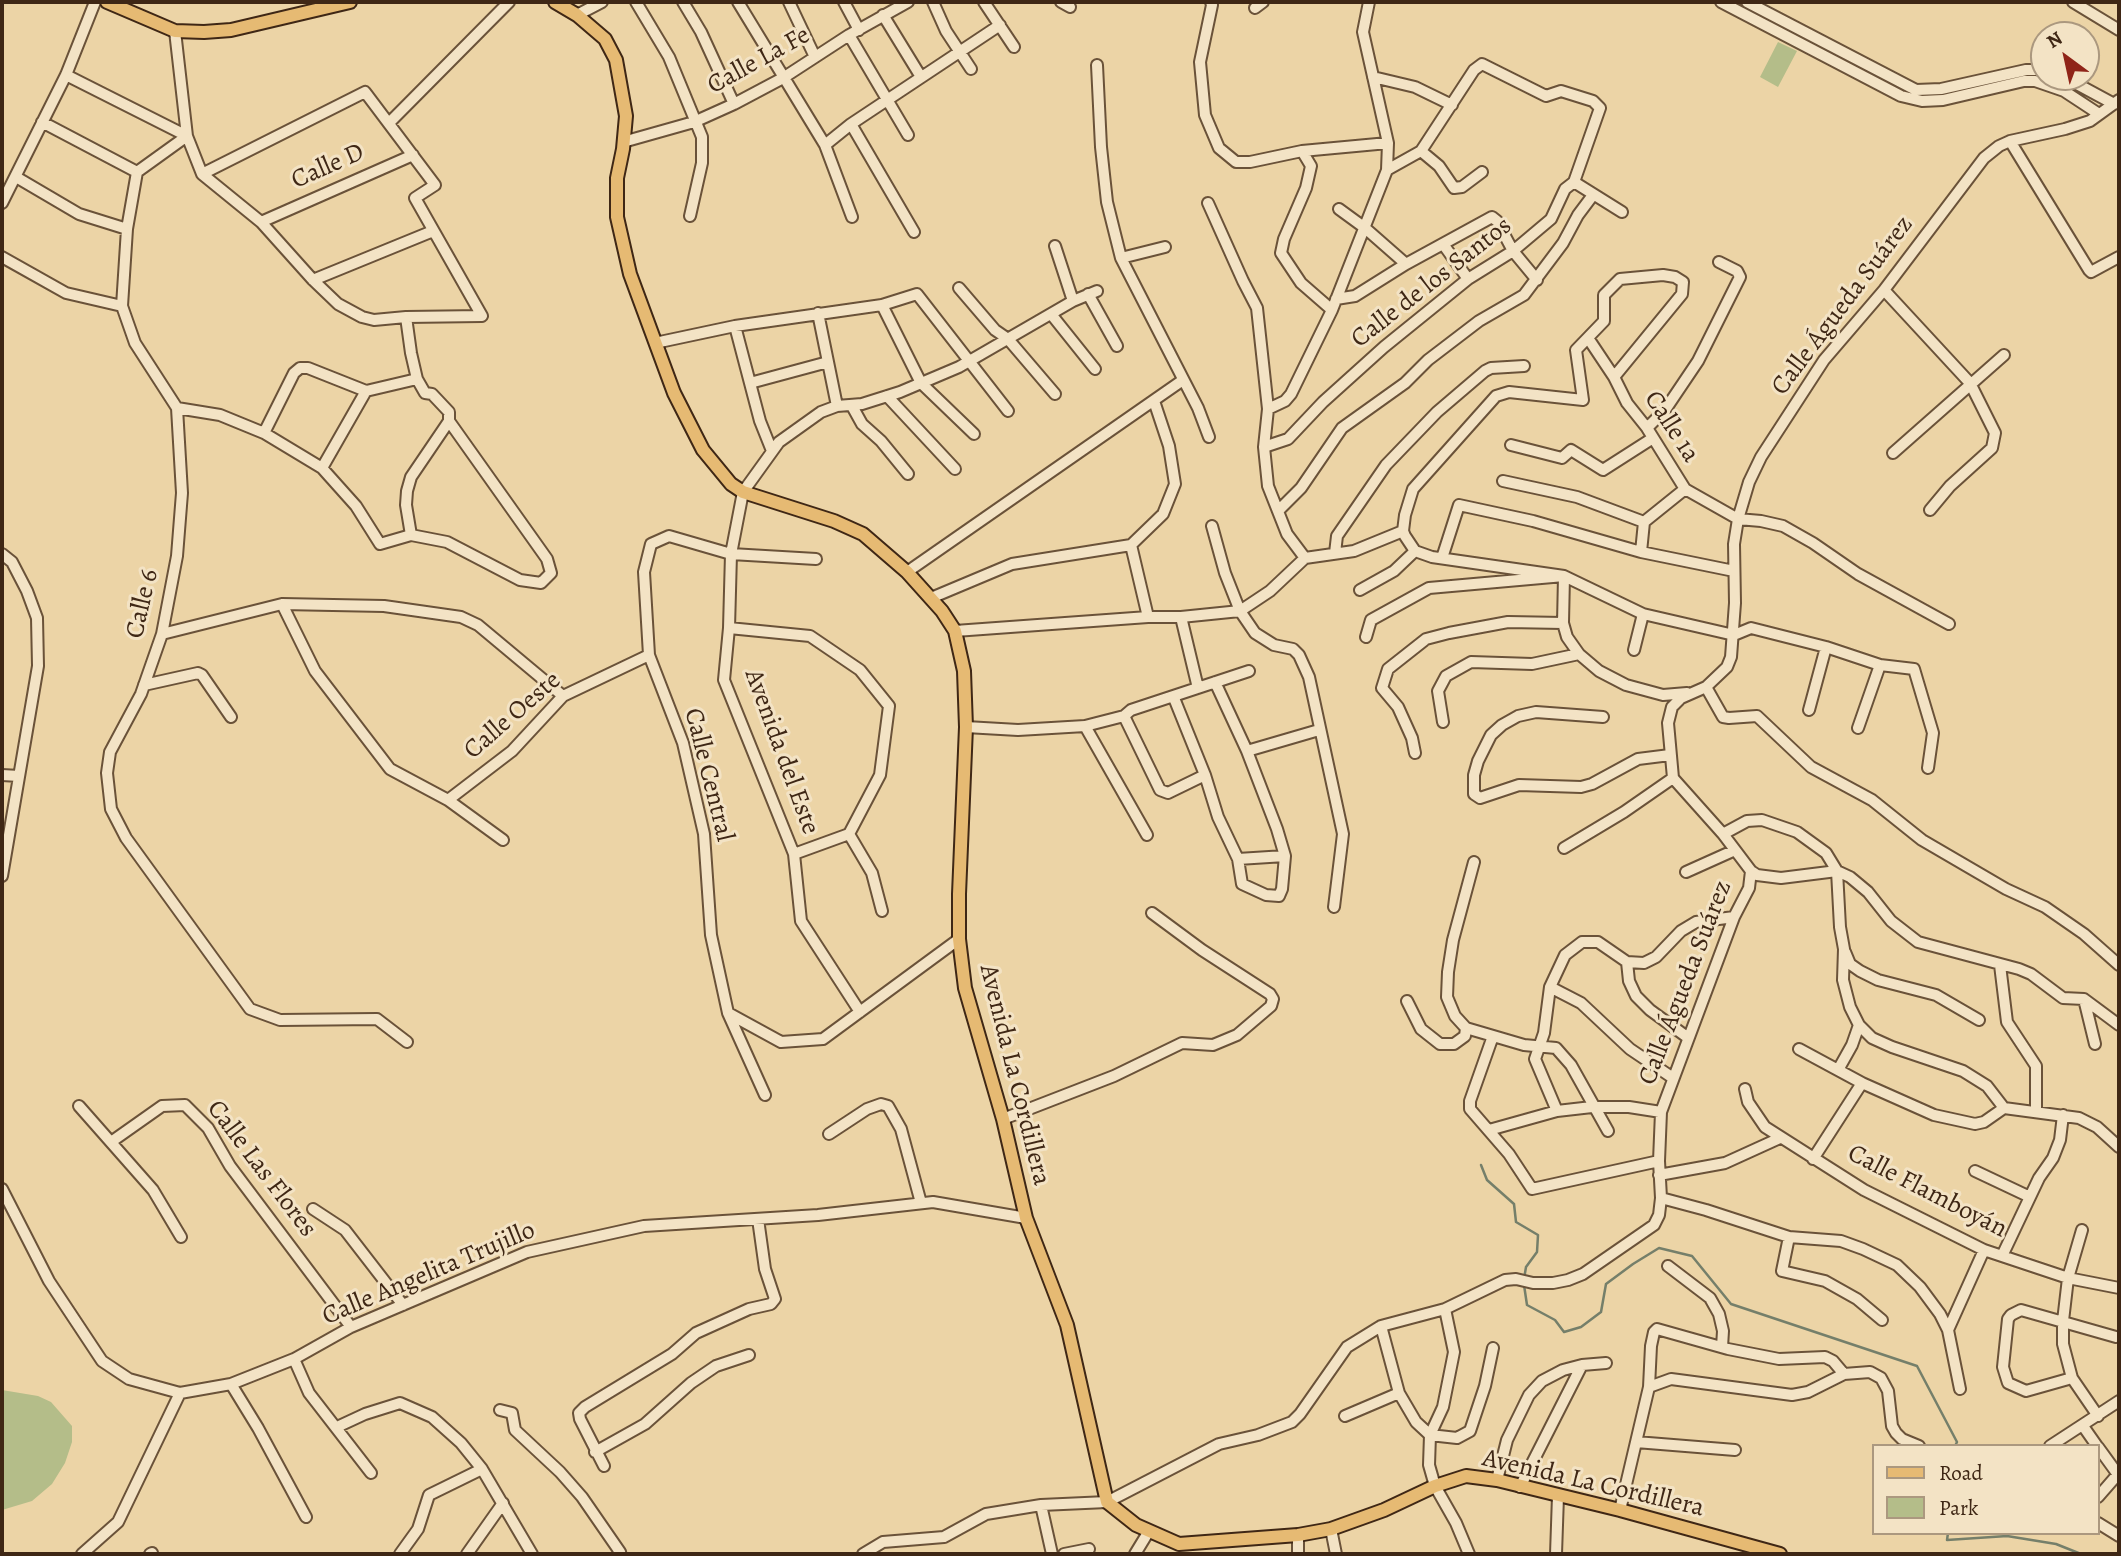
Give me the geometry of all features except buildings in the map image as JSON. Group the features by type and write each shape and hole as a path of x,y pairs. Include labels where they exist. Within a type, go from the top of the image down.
{"main road":[{"path":"107,2 175,31 204,32 231,30 350,2"},
{"name":"Avenida La Cordillera","path":"555,2 577,15 605,39 616,60 626,116 617,178 617,217 629,274 674,393 698,441 721,474 743,492 834,521 863,534 907,572 931,598 955,631 964,671 967,727 959,939 965,988 1003,1119 1026,1219 1067,1325 1107,1502 1136,1525 1179,1544 1298,1535 1331,1528 1384,1510 1435,1486 1466,1476 1497,1480 1620,1510 1780,1554"}],"street":[{"path":"2,203 66,75 95,2"},
{"path":"390,123 509,2"},
{"path":"577,15 602,2"},
{"path":"636,2 669,57 702,136 702,163 691,216"},
{"path":"683,2 701,32 734,104"},
{"path":"738,2 825,145 852,217"},
{"path":"789,2 816,57"},
{"path":"844,2 854,33 886,100 908,135"},
{"name":"Calle La Fe","path":"623,142 694,122 734,104 783,78 883,15 894,5 908,2"},
{"path":"933,2 946,31 971,69"},
{"path":"984,2 1014,47"},
{"path":"1210,2 1212,5 1200,62 1205,115 1219,148 1236,162 1250,162 1302,151 1388,143"},
{"path":"1268,409 1285,401 1291,394 1332,310 1387,170 1388,143 1363,32 1369,2"},
{"path":"1721,2 1873,82 1912,99 1943,100 2024,81 2035,81 2068,94 2099,114"},
{"path":"1748,2 1916,90 1941,89 2030,70"},
{"path":"2073,2 2119,30"},
{"path":"883,15 921,77"},
{"path":"825,145 850,124 1000,25"},
{"path":"175,31 187,136 202,174 261,222 338,304 362,317 385,320 406,317 482,316 415,198 435,185 365,92 202,174"},
{"name":"Calle de los Santos","path":"1264,447 1288,439 1322,402 1353,374 1468,279 1513,251 1551,219 1565,188 1574,182 1600,108 1593,101 1561,91 1546,96 1482,64 1474,70 1452,105"},
{"path":"1097,65 1107,202 1122,258 1198,408 1209,438"},
{"path":"66,75 187,136"},
{"path":"1373,77 1415,87 1452,105 1421,150 1387,170"},
{"path":"2093,91 2117,102"},
{"name":"Calle Águeda Suárez","path":"1107,1502 1219,1444 1258,1435 1292,1422 1347,1347 1381,1326 1444,1309 1505,1280 1516,1279 1533,1283 1568,1280 1593,1267 1654,1226 1661,1198 1661,1112 1734,917 1749,888 1751,871 1723,834 1673,778 1669,714 1681,698 1706,687 1727,667 1731,657 1734,635 1734,544 1749,482 1761,457 1824,360 1884,290 1984,158 1999,145 2010,141 2090,121 2117,102"},
{"path":"42,122 137,172 187,136"},
{"path":"850,124 914,232"},
{"path":"2010,141 2088,270 2091,272 2119,257"},
{"path":"1421,150 1440,166 1454,188 1462,187 1482,172"},
{"path":"1302,151 1311,166 1306,188 1284,239 1281,253 1301,283 1332,310"},
{"name":"Calle D","path":"261,222 413,155"},
{"name":"Calle 6","path":"137,172 127,229 122,306 135,343 177,408 182,493 177,556 162,634 144,685 110,752 107,773 111,809 126,838 250,1009 280,1020 377,1019 407,1042"},
{"path":"16,177 79,214 127,229"},
{"path":"1574,182 1622,212"},
{"path":"1279,510 1301,488 1342,428 1405,383 1428,360 1479,321 1524,295 1563,243 1593,195"},
{"path":"1208,203 1258,308 1268,409 1264,447 1268,486 1287,534 1305,558"},
{"path":"1339,209 1406,264"},
{"path":"1336,299 1355,296 1406,264 1492,217 1497,221 1513,251 1537,280"},
{"path":"313,280 433,230"},
{"path":"1443,244 1468,279"},
{"path":"1055,246 1073,301"},
{"path":"1122,258 1165,247"},
{"path":"2,257 66,293 122,306"},
{"path":"1647,428 1665,410 1698,362 1740,276 1737,271 1719,262"},
{"path":"1614,377 1682,294 1683,282 1663,275 1620,279 1604,295 1604,321 1576,350 1583,400 1509,392 1496,396 1413,489 1403,531 1415,551 1432,557 1564,576 1643,614 1734,635 1751,628 1880,664 1914,669 1933,733 1928,768"},
{"path":"959,288 1055,394"},
{"path":"1884,290 1970,383 1995,433 1992,448 1950,486 1930,510"},
{"path":"743,492 779,442 821,412 887,396 969,362 1092,292 1117,346"},
{"path":"655,343 735,326 882,305 917,294 1008,411"},
{"path":"882,305 921,383 974,434"},
{"path":"818,313 837,406"},
{"path":"1051,314 1096,369"},
{"path":"406,317 417,379 425,394 432,394 449,412 449,421 411,477 406,505 411,535"},
{"path":"735,326 760,421 772,451"},
{"name":"Calle 1a","path":"1588,338 1614,377 1627,403 1647,428 1685,489 1738,519"},
{"path":"1893,453 2004,355"},
{"path":"750,383 828,362"},
{"path":"1335,553 1337,536 1386,466 1437,412 1485,371 1491,368 1524,366"},
{"path":"264,433 294,373 300,368 308,368 366,391 417,379"},
{"path":"907,572 1183,380"},
{"path":"322,468 366,391"},
{"path":"887,396 955,469"},
{"path":"931,598 1012,564 1131,545 1163,514 1175,484 1169,446 1153,401"},
{"path":"852,406 862,424 881,441 908,474"},
{"path":"177,408 220,415 264,433 322,468 356,506 380,544 411,535 447,542 520,580 541,583 551,573 547,559 449,421"},
{"path":"1511,445 1562,458 1571,450 1603,470 1653,438"},
{"path":"1503,481 1577,497 1644,522"},
{"path":"1641,552 1644,522 1685,489"},
{"name":"Avenida del Este","path":"743,492 731,554 729,628 724,680 794,854 801,921 860,1012"},
{"path":"1442,558 1459,505 1533,521 1641,552 1734,571"},
{"path":"1738,519 1783,526 1858,574 1949,624"},
{"path":"1212,526 1240,611 1255,632 1274,645 1293,649 1309,677 1343,834 1334,907"},
{"path":"955,631 1240,611 1270,591 1305,558 1354,551 1403,531"},
{"name":"Calle Central","path":"731,554 669,536 651,544 644,572 649,655 683,743 701,821 711,935 728,1013 765,1095"},
{"path":"1131,545 1148,617"},
{"path":"1360,590 1394,571 1415,551"},
{"path":"2,554 12,562 37,618 38,666 4,852 2,877"},
{"path":"731,554 816,559"},
{"path":"1564,576 1563,624 1567,637 1598,671 1626,685 1663,695 1694,693"},
{"path":"1366,637 1371,620 1429,588 1564,576"},
{"path":"162,634 282,604 384,606 461,617 478,625 563,696"},
{"path":"282,604 315,671 390,769 448,800 503,840"},
{"path":"1634,650 1643,614"},
{"path":"1181,617 1198,688"},
{"path":"1415,753 1412,738 1398,707 1382,688 1388,669 1426,639 1508,622 1563,624"},
{"path":"729,628 810,636 860,670 890,706 880,775 849,834 794,854"},
{"path":"1809,710 1826,647"},
{"path":"1443,722 1438,691 1446,676 1472,662 1532,664 1580,654"},
{"name":"Calle Oeste","path":"448,800 512,751 563,696 649,655"},
{"path":"1858,728 1880,664"},
{"path":"967,727 1018,730 1085,726 1124,716 1131,710 1174,698 1249,671"},
{"path":"144,685 198,673 206,680 231,717"},
{"path":"1174,698 1219,817 1238,859 1244,887 1266,895 1279,896 1282,889 1284,856 1277,830 1247,751 1215,682"},
{"path":"1706,687 1723,717 1729,719 1757,716 1811,767 1872,800 1922,840 2007,889 2045,907 2084,934 2119,965"},
{"path":"1603,717 1536,712 1518,716 1502,725 1491,735 1478,761 1474,775 1474,794 1480,798 1519,785 1581,787 1592,784 1638,759 1670,755"},
{"path":"1124,716 1160,790 1168,793 1205,775"},
{"path":"1085,726 1147,835"},
{"path":"1247,751 1320,730"},
{"path":"2,775 19,776"},
{"path":"1564,848 1624,813 1673,778"},
{"path":"1723,834 1747,821 1762,820 1797,832 1826,853 1837,871 1843,980 1850,1006 1859,1025 1872,1038 1892,1047 1963,1071 1987,1086 2004,1108"},
{"path":"849,834 872,873 882,911"},
{"path":"1686,872 1735,850"},
{"path":"1238,859 1284,856"},
{"path":"1474,862 1453,940 1448,972 1447,997 1455,1016 1466,1028 1524,1045 1556,1048 1571,1065 1592,1107 1608,1130"},
{"path":"1751,871 1757,875 1781,878 1837,871 1850,877 1868,892 1881,905 1891,921 1918,942 2031,975 2063,998 2084,999 2119,1025"},
{"path":"1003,1119 1114,1076 1182,1043 1213,1045 1237,1035 1271,1006 1273,999 1270,994 1202,950 1152,913"},
{"path":"1557,1111 1535,1059 1541,1045 1550,987 1565,955 1582,942 1598,942 1627,962 1644,963 1656,957 1681,930 1696,922 1734,917"},
{"path":"728,1013 781,1042 823,1040 959,939"},
{"path":"1843,949 1850,964 1860,971 1878,980 1936,995 1979,1020"},
{"path":"1627,962 1629,981 1636,996 1687,1038"},
{"path":"2000,965 2007,1022 2036,1066 2036,1111"},
{"path":"1550,987 1581,1003 1630,1049 1673,1078"},
{"path":"2084,999 2095,1044"},
{"path":"1407,1000 1421,1029 1440,1044 1454,1044 1465,1036 1466,1028"},
{"path":"1838,1070 1852,1045 1859,1025"},
{"path":"1493,1036 1470,1101 1470,1109 1509,1154 1532,1189 1659,1161"},
{"path":"1799,1049 1862,1083 1934,1115 1975,1124 1984,1122 2004,1108 2063,1115 2078,1118 2097,1127 2119,1147"},
{"path":"1813,1159 1862,1083"},
{"name":"Calle Flamboyán","path":"1745,1089 1748,1102 1765,1127 1864,1190 1984,1250 2068,1278 2119,1288"},
{"path":"829,1134 867,1109 881,1104 888,1106 901,1129 921,1203"},
{"name":"Calle Las Flores","path":"111,1142 162,1106 185,1105 208,1128 230,1166 351,1327"},
{"path":"79,1106 153,1190 181,1237"},
{"path":"1489,1130 1557,1111 1592,1107 1629,1107 1661,1112"},
{"path":"2002,1256 2030,1197 2053,1158 2060,1140 2063,1115"},
{"path":"1659,1175 1725,1163 1780,1138"},
{"path":"1975,1171 2030,1197"},
{"name":"Calle Angelita Trujillo","path":"2,1192 49,1281 102,1361 129,1379 180,1393 231,1384 294,1359 351,1327 527,1252 644,1226 818,1215 933,1202 1026,1219"},
{"path":"1661,1198 1789,1237 1841,1241 1897,1265 1920,1287 1940,1314 1948,1330 1960,1389"},
{"path":"313,1209 345,1230 403,1305"},
{"path":"604,1466 580,1419 579,1413 585,1407 672,1354 696,1334 749,1309 771,1304 775,1299 765,1269 758,1219"},
{"path":"2082,1230 2068,1278 2063,1344 2072,1378 2098,1416"},
{"path":"1789,1237 1782,1271 1825,1282 1857,1299 1882,1320"},
{"path":"1948,1330 1984,1250"},
{"path":"1668,1266 1710,1298 1719,1314 1723,1331 1722,1347"},
{"path":"1444,1309 1454,1352 1443,1406 1430,1435 1429,1465 1435,1486 1456,1523 1469,1554"},
{"path":"2072,1378 2026,1391 2008,1383 2004,1375 2008,1319 2011,1315 2021,1310 2116,1337"},
{"path":"1381,1326 1399,1393 1416,1422 1430,1435 1457,1438 1470,1431 1485,1386 1493,1348"},
{"path":"1620,1510 1649,1387 1651,1346 1657,1329 1779,1359 1825,1357 1833,1361 1844,1374"},
{"path":"595,1452 645,1424 691,1383 716,1366 749,1354"},
{"path":"294,1359 309,1393 371,1474"},
{"path":"1497,1480 1507,1440 1529,1395 1542,1381 1563,1370 1605,1363"},
{"path":"1520,1487 1581,1365"},
{"path":"1649,1387 1671,1379 1792,1395 1808,1392 1844,1374 1870,1372 1881,1378 1888,1391 1892,1426 1896,1433 1914,1444"},
{"path":"231,1384 306,1517"},
{"path":"82,1554 118,1522 180,1393"},
{"path":"1345,1416 1399,1393"},
{"path":"337,1427 400,1404 432,1417 461,1443 482,1469 532,1554"},
{"path":"2053,1444 2118,1404"},
{"path":"500,1410 512,1413 516,1430 582,1497 620,1552 618,1554"},
{"path":"2083,1426 2096,1444"},
{"path":"1636,1442 1735,1450"},
{"path":"2100,1449 2118,1475 2100,1495"},
{"path":"400,1554 418,1529 429,1494 482,1469"},
{"path":"1556,1554 1558,1496"},
{"path":"863,1554 883,1542 944,1537 986,1514 1041,1505 1107,1502"},
{"path":"467,1554 503,1503"},
{"path":"1041,1505 1052,1554"},
{"path":"2100,1524 2119,1536"},
{"path":"1331,1528 1336,1554"},
{"path":"1135,1554 1149,1531"},
{"path":"1298,1535 1298,1554"},
{"path":"1064,1554 1089,1549"}],"green space":[{"path":"1778,42 1797,51 1778,87 1760,77"},
{"path":"2,1390 38,1396 51,1402 72,1426 72,1442 65,1463 52,1484 32,1501 2,1510"}],"waterway":[{"path":"1481,1165 1487,1180 1514,1204 1516,1222 1538,1235 1537,1252 1526,1267 1524,1279"},
{"path":"1524,1285 1527,1305 1555,1320 1564,1332 1581,1327 1601,1312 1606,1284 1659,1248 1692,1256 1731,1304 1917,1366 1956,1444"},
{"path":"1948,1535 1947,1540 2007,1536 2056,1544 2081,1554"}]}
